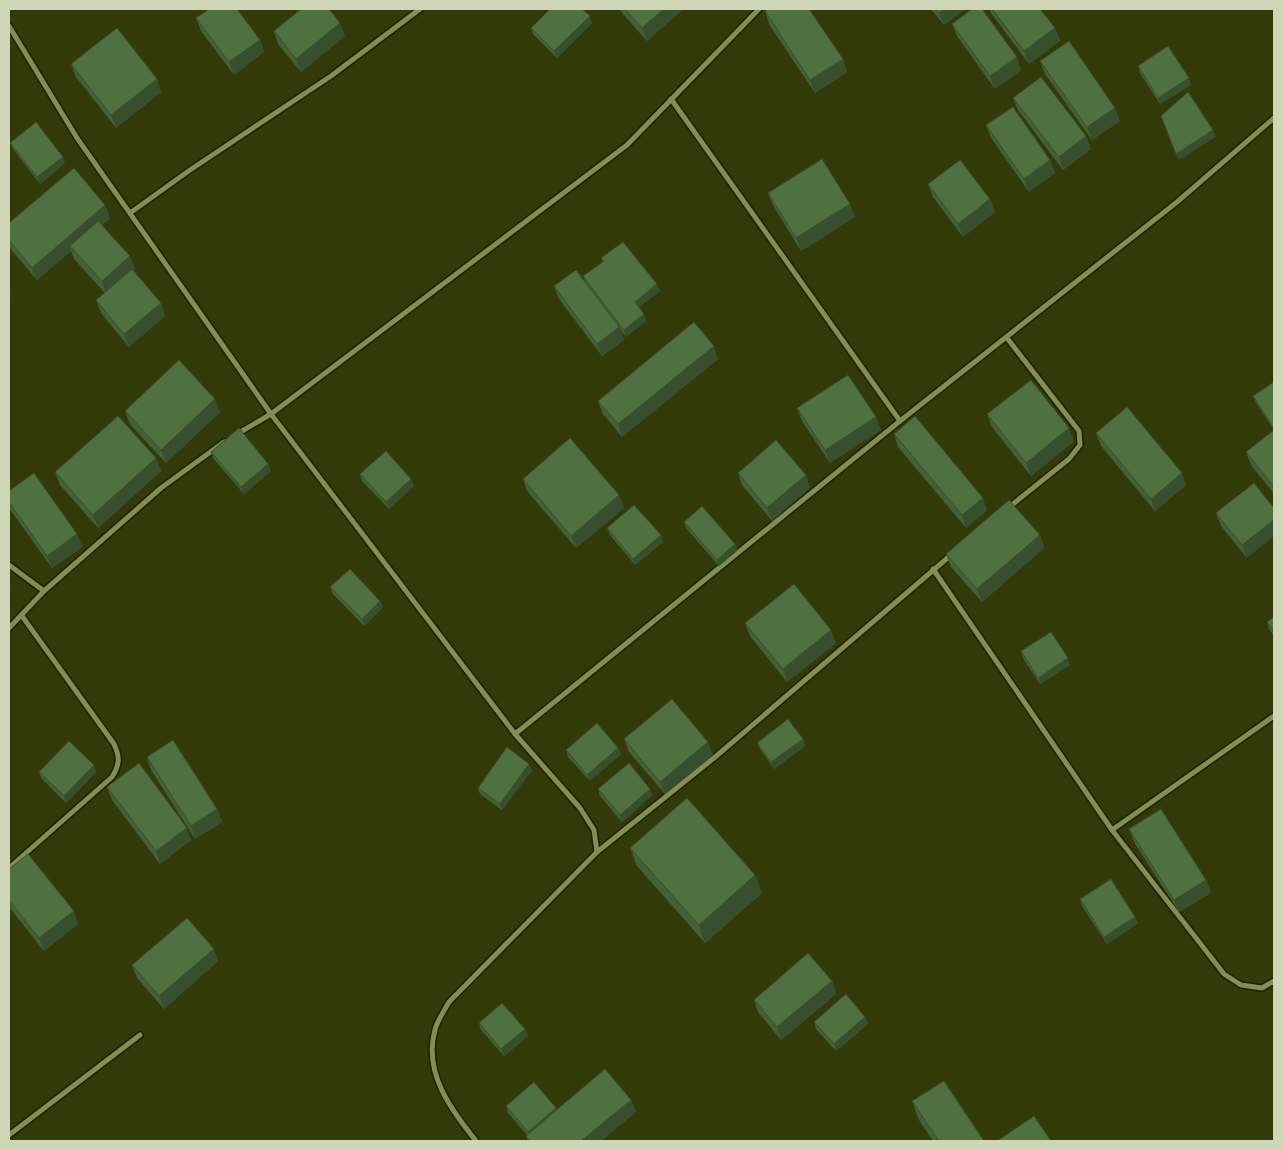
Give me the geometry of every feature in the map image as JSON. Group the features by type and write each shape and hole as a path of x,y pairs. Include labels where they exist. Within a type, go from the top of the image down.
{"street":[{"path":"130,213 190,170 331,76 420,9"},
{"path":"9,628 44,591 161,488 217,446 271,414 627,145 759,9"},
{"path":"9,26 77,138 271,414 515,734 580,808 594,830 597,852"},
{"path":"670,100 900,421"},
{"path":"515,734 900,421 1177,202 1274,118"},
{"path":"1001,514 1068,459 1080,445 1079,431 1007,338"},
{"path":"476,1141 451,1108 436,1079 431,1056 435,1029 448,1002 597,852 714,758 956,551"},
{"path":"9,565 44,591"},
{"path":"933,569 1112,830 1224,974 1241,984 1262,988 1274,981"},
{"path":"9,868 112,777 118,768 120,756 114,744 22,616"},
{"path":"1112,830 1274,718"},
{"path":"9,1135 140,1035"}],"building":[{"path":"209,9 237,9 260,40 229,62 196,18"},
{"path":"301,9 329,9 340,23 296,59 274,31"},
{"path":"550,9 582,9 590,16 554,51 531,28"},
{"path":"625,9 664,9 642,28"},
{"path":"768,9 809,9 843,59 810,80 765,11"},
{"path":"936,9 944,9 939,13"},
{"path":"972,9 982,9 1017,57 990,76 952,24"},
{"path":"992,9 1040,9 1055,28 1024,51"},
{"path":"117,28 157,79 111,115 71,64"},
{"path":"1069,41 1115,108 1087,127 1040,61"},
{"path":"1168,46 1189,78 1158,98 1138,66"},
{"path":"1041,77 1086,136 1059,157 1013,98"},
{"path":"1188,92 1213,130 1176,154 1161,116"},
{"path":"1013,107 1050,160 1024,179 986,125"},
{"path":"36,122 63,157 37,177 10,143"},
{"path":"822,159 850,204 796,238 768,193"},
{"path":"960,160 990,199 958,224 928,184"},
{"path":"74,168 105,205 32,268 9,240 9,223"},
{"path":"98,221 130,256 102,281 70,246"},
{"path":"623,242 657,284 635,302 644,314 624,330 583,276 604,261 601,258"},
{"path":"132,269 161,303 124,334 96,300"},
{"path":"576,270 619,327 597,344 554,286"},
{"path":"694,322 714,346 618,424 598,401"},
{"path":"179,360 215,399 161,450 125,411"},
{"path":"848,375 876,417 825,450 797,408"},
{"path":"1031,380 1069,428 1026,463 987,414"},
{"path":"1274,382 1274,428 1253,396"},
{"path":"1127,407 1182,473 1151,499 1096,433"},
{"path":"118,416 156,458 93,515 55,472"},
{"path":"915,416 983,498 962,515 894,434"},
{"path":"239,428 268,464 241,487 211,452"},
{"path":"1274,430 1274,487 1246,452"},
{"path":"570,438 619,495 571,536 523,479"},
{"path":"776,440 806,475 767,508 738,473"},
{"path":"386,451 411,479 386,502 360,474"},
{"path":"34,473 77,534 47,556 9,502 9,491"},
{"path":"1254,483 1274,508 1274,520 1242,545 1216,513"},
{"path":"1009,500 1040,535 977,589 946,554"},
{"path":"634,505 661,535 633,559 607,528"},
{"path":"702,506 735,544 717,560 684,522"},
{"path":"350,569 380,601 362,619 330,587"},
{"path":"794,584 831,630 783,669 745,623"},
{"path":"1274,617 1274,632 1267,622"},
{"path":"1051,632 1068,658 1038,678 1021,651"},
{"path":"672,699 708,742 660,782 624,739"},
{"path":"788,719 803,739 771,762 757,743"},
{"path":"597,723 618,748 587,775 566,750"},
{"path":"173,740 217,809 191,826 147,757"},
{"path":"69,741 94,765 64,796 39,772"},
{"path":"507,747 529,764 500,804 478,788"},
{"path":"139,763 187,828 156,851 107,787"},
{"path":"629,763 650,789 620,815 598,789"},
{"path":"687,798 755,875 699,925 630,848"},
{"path":"1161,809 1206,880 1174,900 1129,829"},
{"path":"28,854 74,911 39,938 9,900 9,869"},
{"path":"1111,879 1135,917 1104,937 1080,899"},
{"path":"187,918 214,949 159,996 132,965"},
{"path":"808,953 832,981 777,1027 754,1000"},
{"path":"846,994 865,1017 834,1044 814,1022"},
{"path":"502,1003 525,1029 501,1049 479,1023"},
{"path":"605,1069 631,1100 581,1141 530,1141 526,1136"},
{"path":"944,1081 984,1141 939,1141 912,1101"},
{"path":"534,1082 556,1108 528,1132 506,1106"},
{"path":"1034,1116 1051,1141 997,1141"}]}
